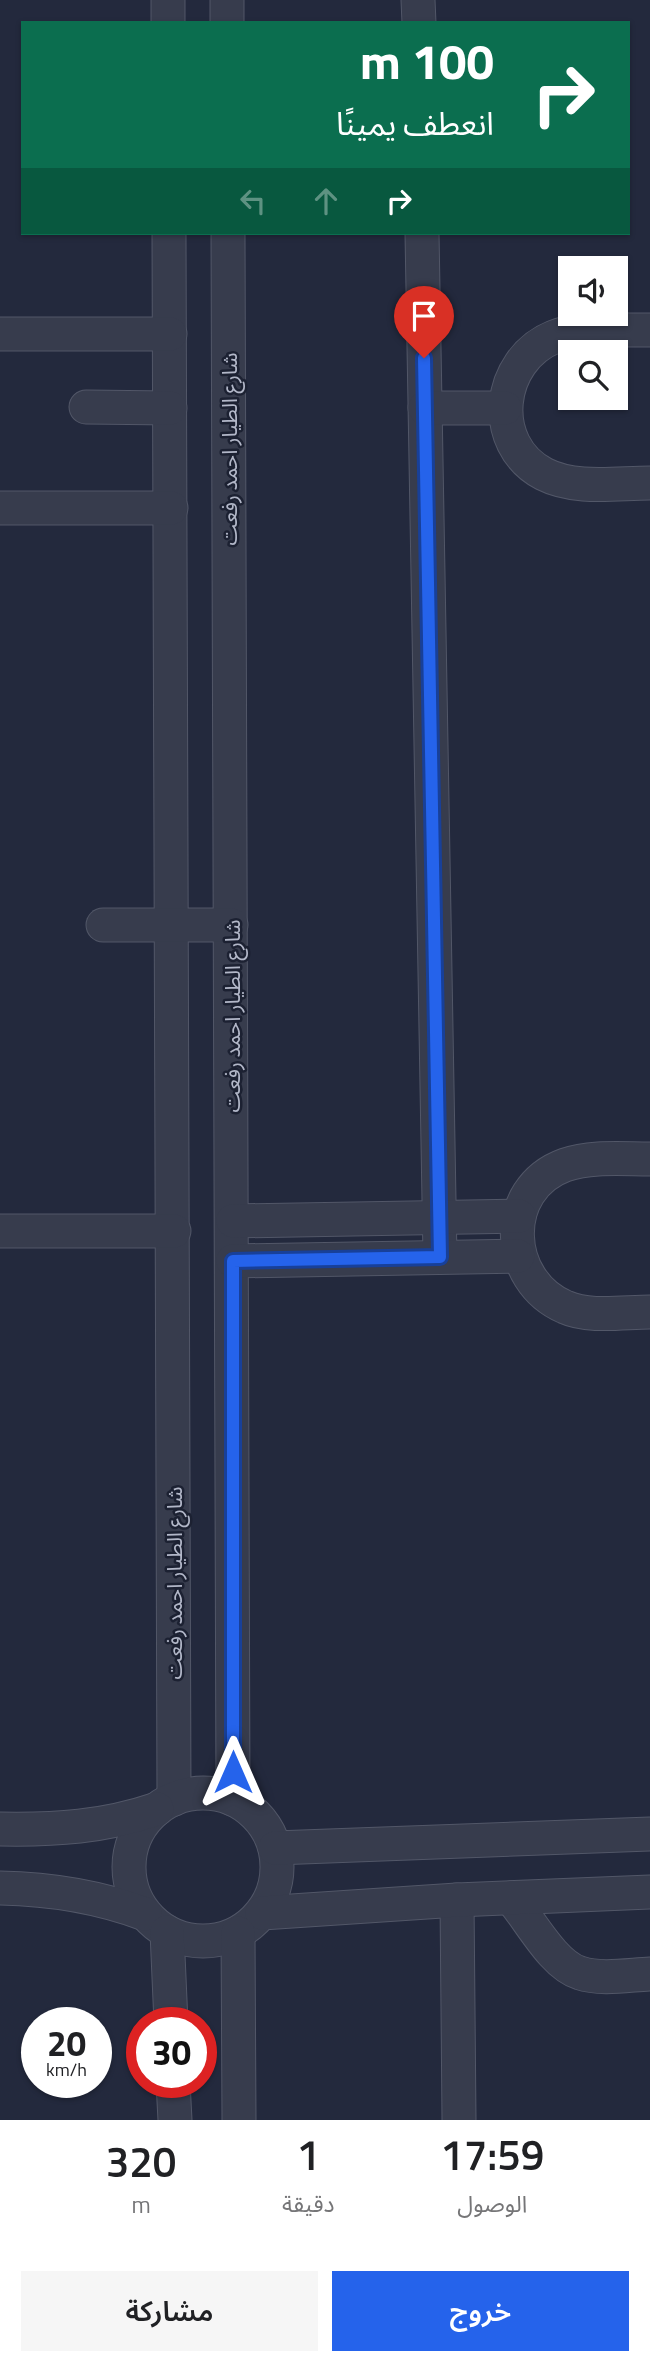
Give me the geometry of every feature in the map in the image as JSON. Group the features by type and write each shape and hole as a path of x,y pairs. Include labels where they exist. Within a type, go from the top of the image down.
{"street":[{"path":"168,0 169,21"},
{"path":"227,0 227,21"},
{"path":"418,0 419,21"},
{"name":"شارع الطيار احمد رفعت","path":"165,1804 174,1231 169,235"},
{"name":"شارع الطيار احمد رفعت","path":"228,235 233,1799"},
{"path":"422,235 440,1257"},
{"path":"650,330 574,332 556,336 539,345 525,357 514,372 507,390 505,408 508,428 515,446 527,461 543,473 561,481 580,484 650,483"},
{"path":"0,334 170,334"},
{"path":"86,407 170,408"},
{"path":"425,408 505,408"},
{"path":"0,508 171,508"},
{"path":"103,925 231,925"},
{"path":"650,1159 586,1160 563,1166 543,1178 528,1195 519,1216 516,1236 519,1256 528,1278 545,1296 566,1308 590,1312 650,1312"},
{"path":"233,1220 519,1216"},
{"path":"0,1231 174,1231"},
{"path":"233,1261 519,1256"},
{"path":"0,1829 50,1830 93,1826 203,1793 233,1799 260,1819 275,1848 277,1876 275,1889 250,1923 239,2120"},
{"path":"165,1804 143,1823 134,1840 129,1859 129,1878 135,1897 156,1923 169,2007"},
{"path":"275,1848 650,1834"},
{"path":"0,1888 48,1890 88,1896 156,1923 184,1939 202,1942 220,1940 250,1923 457,1900 650,1892"},
{"path":"511,1898 553,1954 569,1968 591,1975 650,1973"},
{"path":"457,1900 459,2120"},
{"path":"174,2098 175,2120"}],"route":[{"path":"233,1772 233,1261 440,1257 424,358"}]}
